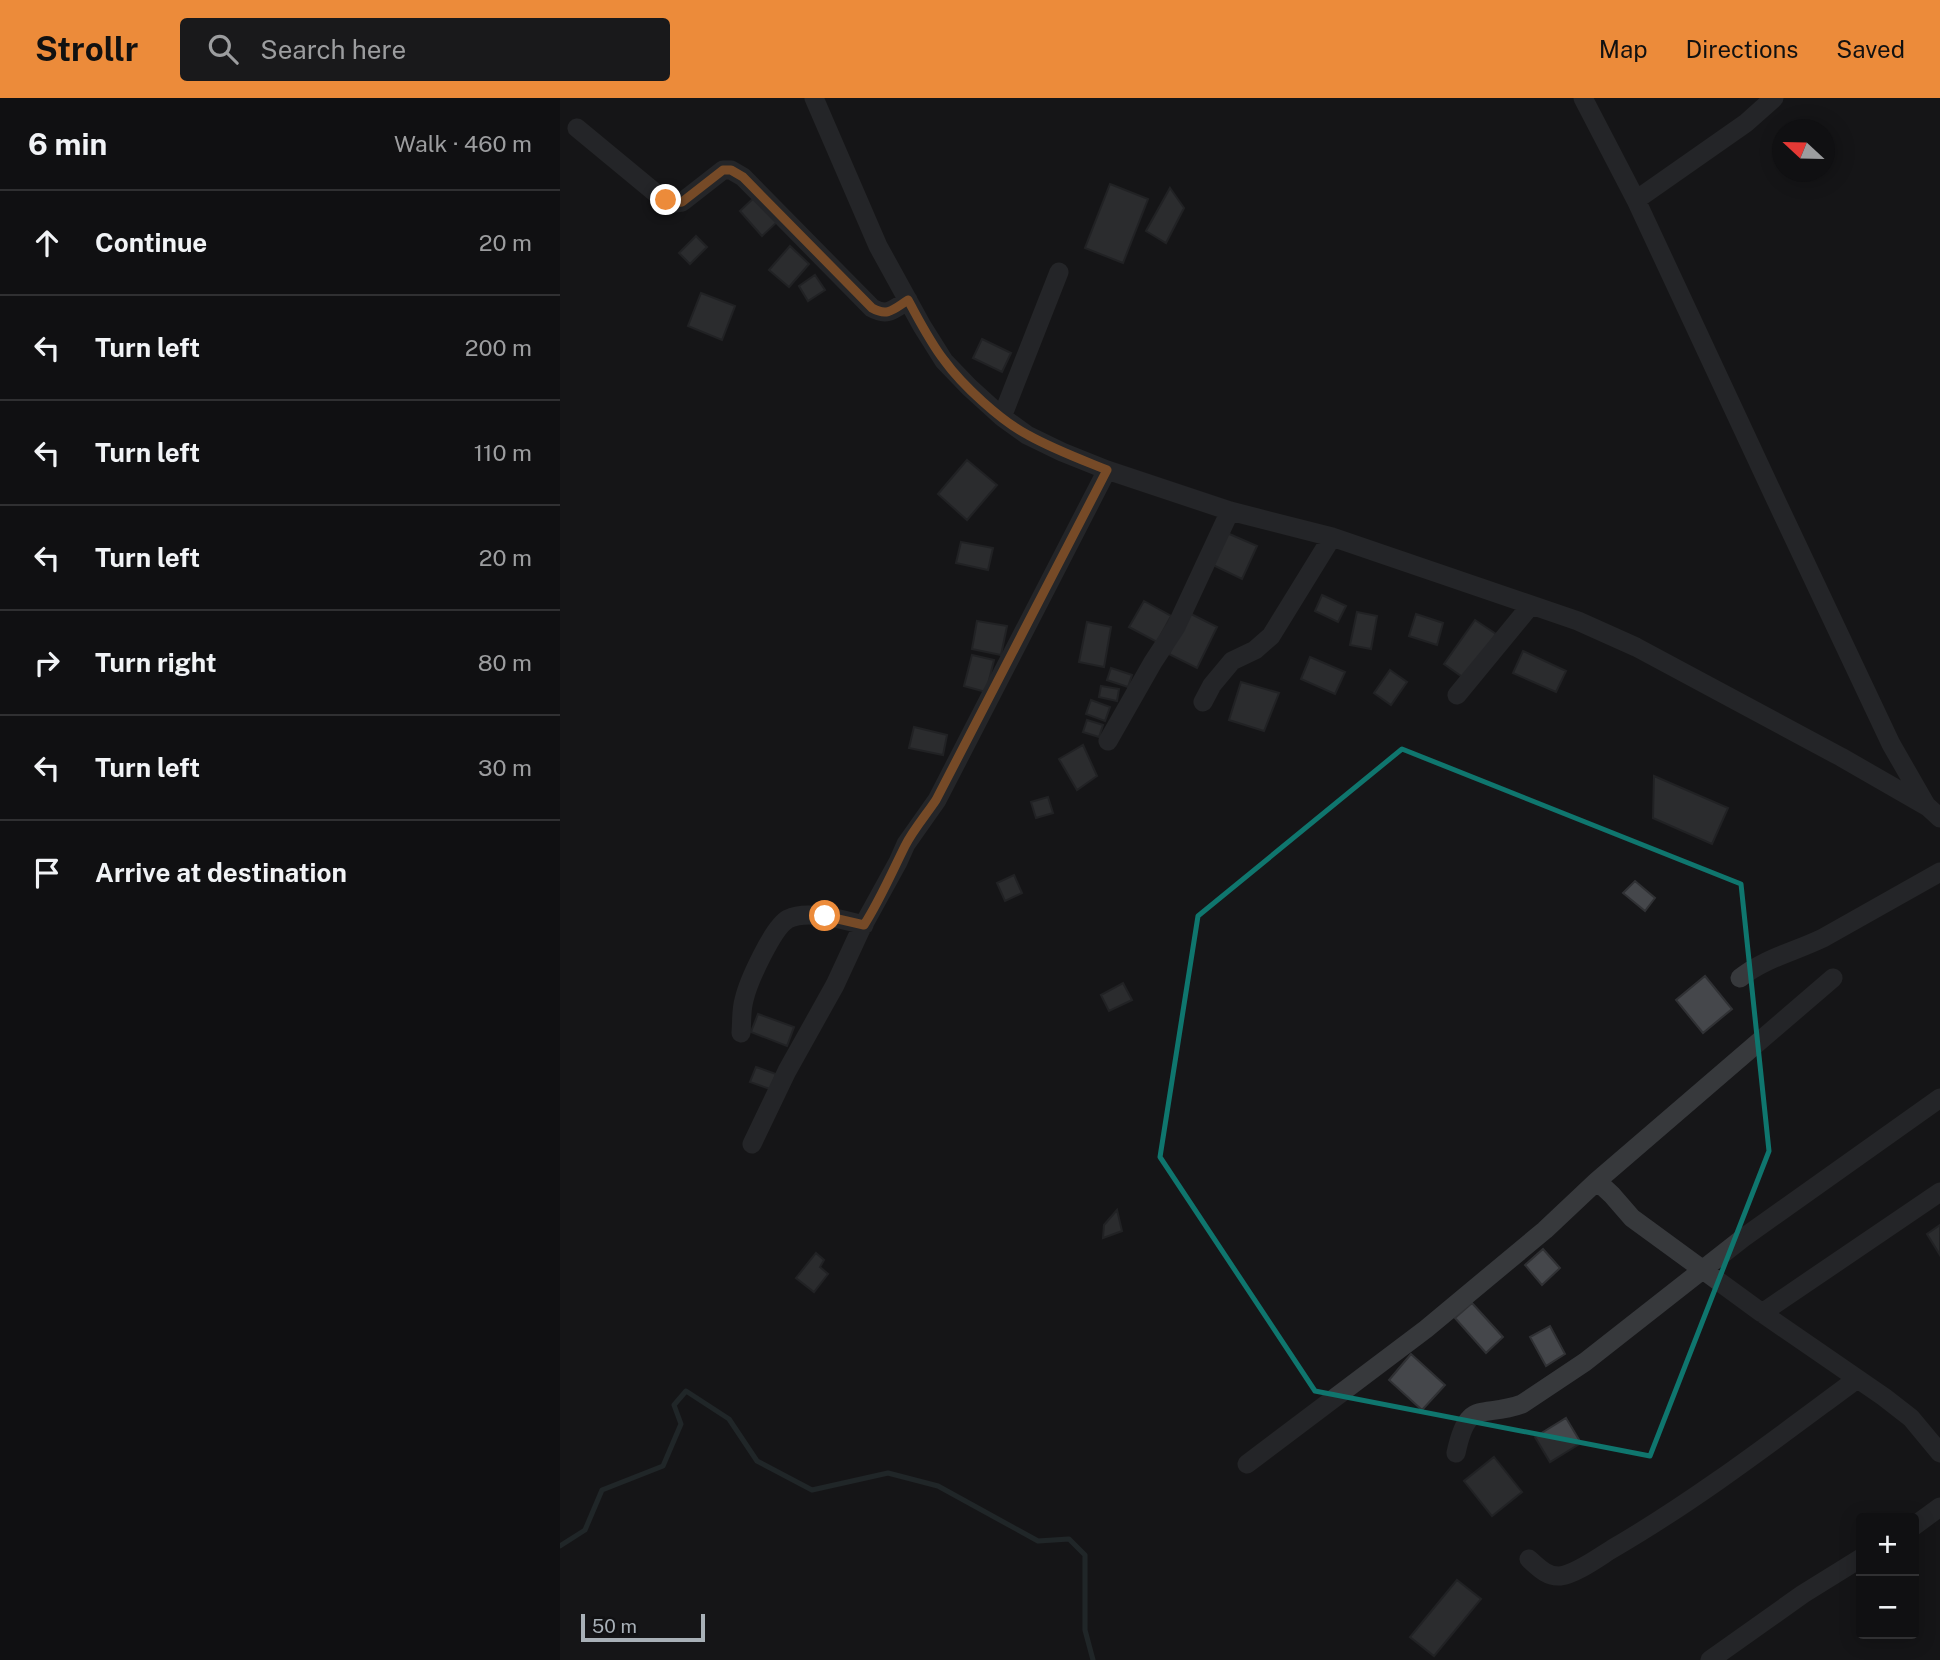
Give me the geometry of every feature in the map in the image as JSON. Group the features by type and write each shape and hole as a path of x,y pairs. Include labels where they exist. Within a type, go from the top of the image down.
{"street":[{"path":"814,98 878,246 944,361 1002,417 1027,435 1107,470 1230,511 1332,537 1578,621 1636,647 1840,757 1934,813"},
{"path":"1583,98 1636,200 1891,744 1934,813"},
{"path":"1636,200 1746,123 1774,98"},
{"path":"578,128 658,195 675,203 682,202 723,170 736,172 872,308 887,313 908,300"},
{"path":"1002,417 1059,272"},
{"path":"751,1144 906,844 936,800 1107,470"},
{"path":"1108,741 1176,626 1230,511"},
{"path":"1203,702 1212,685 1232,662 1255,650 1271,636 1332,537"},
{"path":"1457,695 1531,605"},
{"path":"1740,978 1768,960 1823,938 1940,872"},
{"path":"741,1032 743,1001 752,975 771,940 786,920 800,916 825,916 864,925"},
{"path":"1247,1464 1426,1329 1545,1230 1597,1181 1833,978"},
{"path":"1456,1453 1462,1430 1478,1412 1522,1404 1584,1362 1743,1238 1940,1098"},
{"path":"1597,1181 1632,1218 1762,1314 1884,1396 1911,1418 1940,1453"},
{"path":"1762,1314 1940,1192"},
{"path":"1529,1559 1549,1575 1561,1576 1587,1564 1702,1492 1857,1379"},
{"path":"1919,1523 1940,1507"},
{"path":"1710,1660 1803,1594 1856,1561"}],"highlighted area":[{"path":"1402,749 1741,884 1769,1151 1650,1456 1315,1391 1160,1157 1198,916"}],"building":[{"path":"1110,184 1148,199 1123,263 1085,248"},
{"path":"1170,188 1184,208 1166,243 1146,231"},
{"path":"757,195 779,220 762,236 740,211"},
{"path":"696,236 707,247 690,264 679,253"},
{"path":"790,246 809,264 789,287 769,270"},
{"path":"815,275 825,290 808,301 799,286"},
{"path":"701,293 735,306 722,340 688,326"},
{"path":"982,339 1011,353 1002,372 973,358"},
{"path":"967,460 997,485 967,520 938,494"},
{"path":"1227,533 1257,546 1242,579 1213,565"},
{"path":"961,542 993,548 988,570 956,563"},
{"path":"1322,595 1346,606 1338,622 1315,611"},
{"path":"1144,601 1171,616 1157,642 1129,627"},
{"path":"1357,612 1377,616 1371,649 1350,645"},
{"path":"1189,613 1217,627 1197,668 1169,654"},
{"path":"1416,614 1443,623 1437,645 1409,636"},
{"path":"1475,620 1496,634 1464,678 1444,664"},
{"path":"977,621 1007,626 1001,655 972,649"},
{"path":"1087,622 1111,627 1104,667 1079,662"},
{"path":"1523,651 1566,671 1556,692 1513,673"},
{"path":"972,655 994,660 986,692 964,686"},
{"path":"1310,657 1345,672 1335,694 1301,679"},
{"path":"1111,668 1132,675 1128,687 1107,680"},
{"path":"1390,670 1407,682 1391,705 1374,693"},
{"path":"1241,682 1279,693 1264,731 1229,720"},
{"path":"1101,686 1119,689 1117,701 1099,697"},
{"path":"1091,700 1110,707 1105,721 1086,714"},
{"path":"1087,720 1103,725 1099,737 1083,732"},
{"path":"914,727 947,735 943,755 909,748"},
{"path":"1083,745 1097,776 1077,790 1059,759"},
{"path":"1654,776 1728,808 1712,844 1653,818"},
{"path":"1048,797 1053,813 1036,818 1031,802"},
{"path":"1014,875 1022,893 1005,901 997,883"},
{"path":"1635,881 1655,898 1645,911 1623,893"},
{"path":"1705,976 1732,1009 1703,1033 1676,1000"},
{"path":"1123,983 1132,1000 1109,1011 1101,995"},
{"path":"758,1014 794,1027 787,1046 751,1032"},
{"path":"756,1067 776,1074 770,1089 750,1082"},
{"path":"1117,1210 1122,1231 1103,1238 1104,1225"},
{"path":"1940,1225 1940,1255 1927,1234"},
{"path":"1543,1249 1560,1268 1542,1285 1525,1265"},
{"path":"816,1253 824,1260 820,1267 828,1274 814,1292 796,1278"},
{"path":"1472,1303 1503,1337 1486,1353 1455,1318"},
{"path":"1550,1326 1565,1354 1546,1366 1530,1337"},
{"path":"1411,1354 1445,1385 1422,1410 1389,1380"},
{"path":"1566,1418 1581,1443 1550,1462 1535,1437"},
{"path":"1494,1457 1522,1492 1492,1516 1464,1481"},
{"path":"1457,1580 1481,1599 1434,1656 1410,1637"}],"waterway":[{"path":"560,1546 585,1530 602,1490 663,1466 681,1424 674,1405 686,1391 729,1419 757,1461 812,1490 888,1473 938,1486 1038,1541 1069,1539 1085,1555 1085,1630 1093,1660"}],"route":[{"path":"666,200 682,202 723,170 736,172 872,308 887,313 908,300 944,361 1002,417 1027,435 1107,470 936,800 906,844 864,925 825,916"}]}
